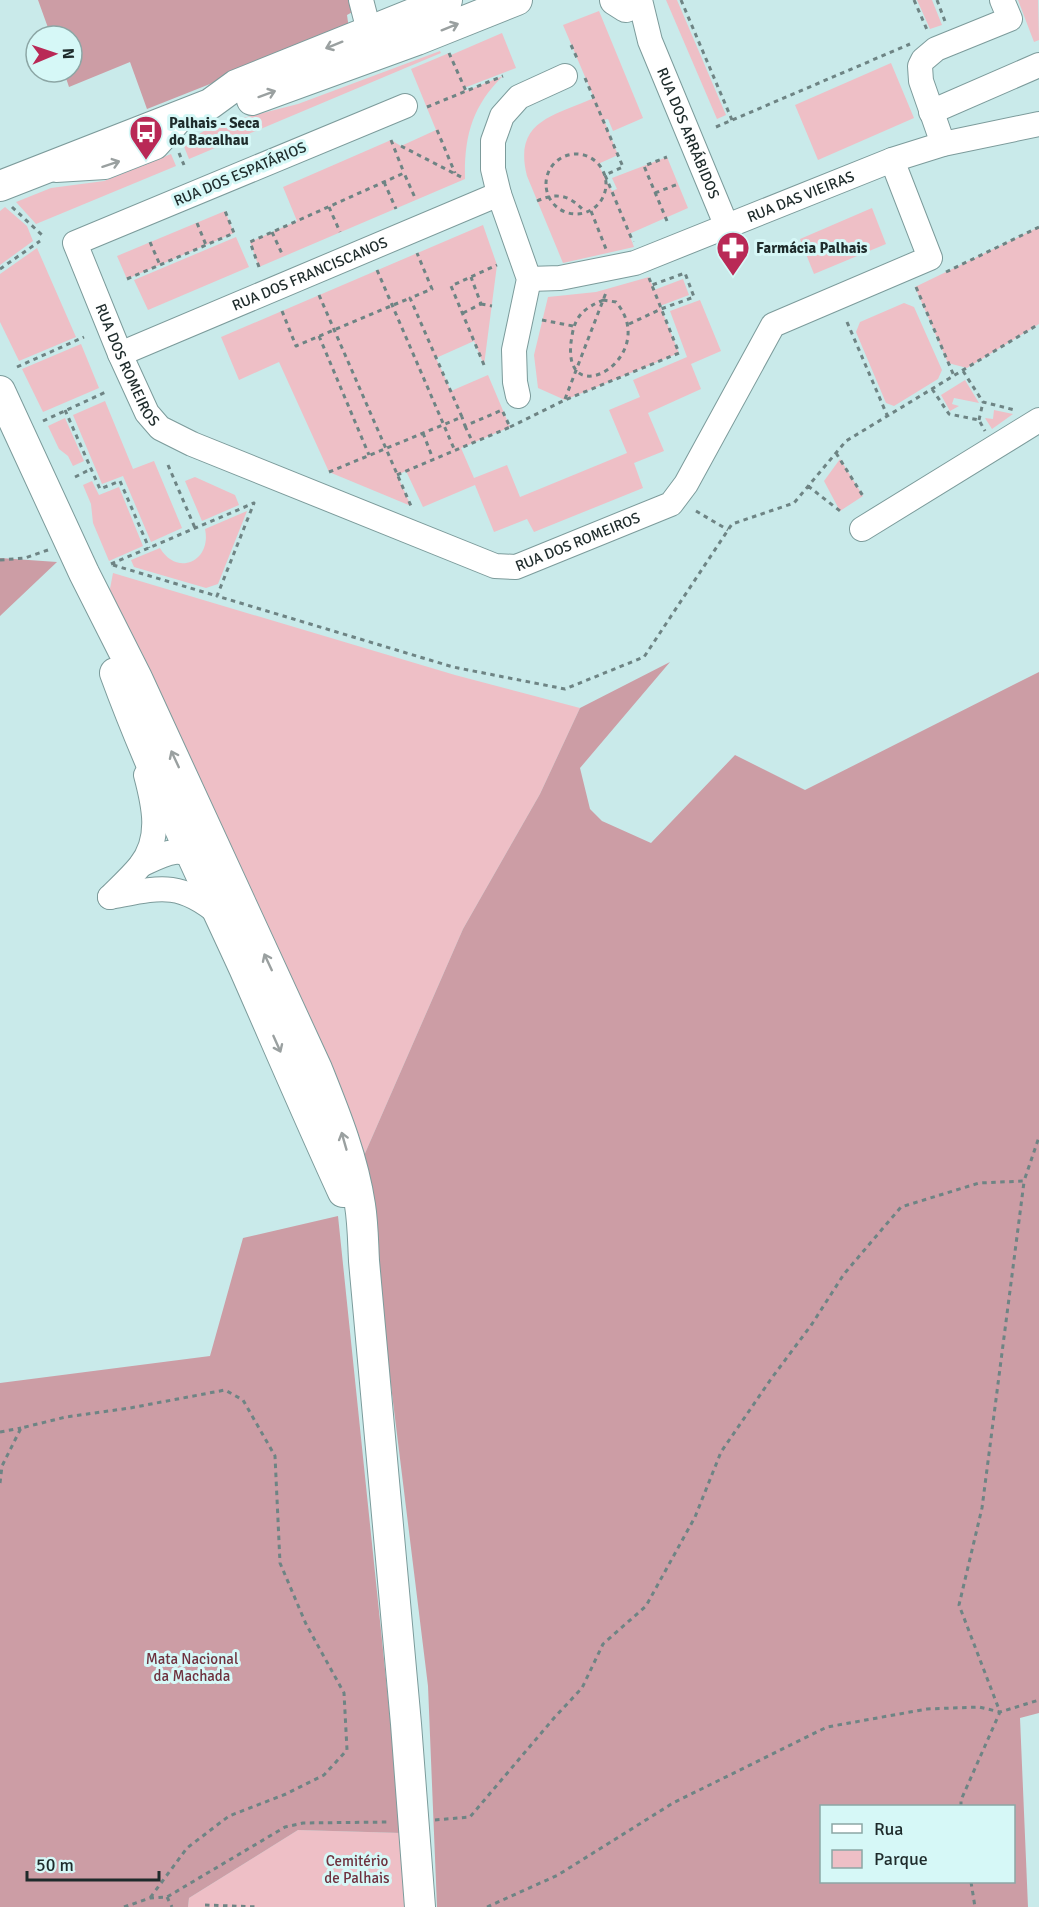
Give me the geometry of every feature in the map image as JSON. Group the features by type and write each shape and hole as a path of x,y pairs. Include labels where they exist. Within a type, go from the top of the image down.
{"main road":[{"path":"373,43 447,0"},
{"path":"3,194 36,172 199,108 236,85 517,0"},
{"path":"1,397 199,812 232,914"},
{"path":"84,573 131,717 190,854 232,914 317,1069 340,1128 359,1196 415,1821 420,1907"}],"street":[{"path":"361,0 373,43"},
{"path":"943,144 920,73 923,60 936,49 1010,19 1002,0"},
{"name":"RUA DOS ARRÁBIDOS","path":"626,2 650,40 727,227"},
{"path":"931,112 1039,65"},
{"path":"518,396 514,382 514,350 529,279 499,194 493,169 493,141 502,116 519,97 577,73"},
{"name":"RUA DOS ESPATÁRIOS","path":"75,243 416,107"},
{"name":"RUA DAS VIEIRAS","path":"529,279 560,278 635,263 892,160 943,144 1039,124"},
{"name":"RUA DOS ROMEIROS","path":"75,243 120,354 147,413 159,428 176,437 495,566 516,567 671,504 686,484 773,325 930,258 892,160"},
{"name":"RUA DOS FRANCISCANOS","path":"120,354 499,194"},
{"path":"862,529 1030,416"},
{"path":"131,717 155,820 152,842 141,865 110,897 174,888 232,914"},
{"path":"141,891 181,870 199,832 199,812"},
{"path":"141,865 167,852 190,854"}],"path":[{"path":"681,0 732,120"},
{"path":"914,0 929,36"},
{"path":"937,0 948,28"},
{"path":"716,127 918,40"},
{"path":"571,45 577,73 623,167 605,175"},
{"path":"449,53 466,92"},
{"path":"416,107 466,92 503,76"},
{"path":"437,130 456,175"},
{"path":"391,140 416,200"},
{"path":"176,146 184,165"},
{"path":"401,146 465,179"},
{"path":"605,175 604,196 598,204 586,212 571,214 561,211 548,196 547,176 551,167 558,160 567,155 576,154 595,160 605,175 634,247"},
{"path":"667,157 644,166 667,221"},
{"path":"260,267 250,242 404,173"},
{"path":"384,182 396,209"},
{"path":"655,193 678,184"},
{"path":"3,194 42,235"},
{"path":"537,201 558,194 567,197 586,212"},
{"path":"329,207 340,232"},
{"path":"591,210 608,254"},
{"path":"127,279 234,233 225,212"},
{"path":"197,223 206,245"},
{"path":"942,274 1039,227"},
{"path":"272,232 283,256"},
{"path":"0,269 40,241"},
{"path":"150,242 160,265"},
{"path":"282,311 296,346 432,289 417,253"},
{"path":"484,365 451,286 497,265"},
{"path":"377,270 455,451"},
{"path":"629,324 694,297 685,273 652,285"},
{"path":"471,277 482,304"},
{"path":"397,475 510,427 565,400 679,353 649,277"},
{"path":"924,283 915,287 954,376"},
{"path":"565,400 607,288"},
{"path":"319,295 411,506"},
{"path":"410,298 473,443"},
{"path":"603,300 616,302 624,312 629,324 624,347 612,367 602,375 583,376 576,371 571,354 573,326 586,308 603,300"},
{"path":"462,313 482,304 492,306"},
{"path":"542,320 573,326"},
{"path":"847,322 887,415"},
{"path":"217,596 254,503 111,564 217,596 453,667 565,688 644,657 732,524 794,503 846,441 1039,324"},
{"path":"319,336 369,455"},
{"path":"17,367 84,337"},
{"path":"963,371 983,402 1030,416"},
{"path":"932,389 949,414 979,420"},
{"path":"44,421 108,391"},
{"path":"983,402 979,420 990,438"},
{"path":"65,410 100,489 120,481 149,548"},
{"path":"465,426 502,410 510,427"},
{"path":"329,472 462,417"},
{"path":"423,433 433,459"},
{"path":"836,453 863,496"},
{"path":"168,465 195,528"},
{"path":"75,477 91,469"},
{"path":"808,486 840,511"},
{"path":"696,511 728,530"},
{"path":"0,560 25,558 69,541"},
{"path":"961,1805 961,1800 1000,1712 959,1605 982,1508 1024,1181 1039,1137"},
{"path":"124,1907 150,1898 167,1897 285,1827 303,1823 415,1821 470,1817 582,1688 603,1644 646,1606 695,1517 721,1452 812,1324 844,1274 900,1207 979,1184 1024,1181"},
{"path":"0,1432 66,1417 130,1408 225,1390 243,1400 275,1455 280,1563 306,1624 344,1693 347,1750 324,1775 286,1794 229,1816 187,1848 150,1898"},
{"path":"0,1483 2,1466 21,1428"},
{"path":"487,1907 558,1875 673,1803 827,1727 927,1709 979,1707 1000,1712 1039,1700"},
{"path":"971,1883 975,1907"},
{"path":"167,1897 172,1907"},
{"path":"205,1905 260,1907"}],"green space":[{"path":"38,0 352,0 356,10 347,15 349,29 147,109 130,62 84,81 84,24 47,24"},
{"path":"666,0 677,0 726,115 717,119"},
{"path":"917,0 932,0 942,25 930,29"},
{"path":"1018,0 1038,0 1039,40 1034,42"},
{"path":"599,11 643,118 613,131 608,119 604,120 618,155 598,164 612,191 617,189 612,178 667,157 688,208 629,234 634,247 563,263 527,176 524,158 526,143 531,132 540,123 594,98 563,25"},
{"path":"502,33 516,68 464,88 466,91 503,76 484,99 472,123 466,149 465,179 259,267 250,242 297,221 283,187 391,140 401,146 436,130 411,69"},
{"path":"440,51 441,53 189,159 183,144 212,126 298,104"},
{"path":"891,63 914,118 818,160 795,105"},
{"path":"171,154 176,166 36,224 16,202 51,188 104,181"},
{"path":"5,207 27,226 33,241 0,265 0,211"},
{"path":"872,208 886,244 814,274 800,239"},
{"path":"225,211 234,233 127,279 117,256"},
{"path":"483,225 497,265 484,365 474,341 436,358 451,391 488,375 510,427 461,448 474,478 507,465 520,497 627,453 609,410 640,397 633,380 687,357 670,311 700,300 721,351 691,364 701,389 648,413 664,451 634,463 643,488 534,532 527,519 494,532 475,485 423,507 406,471 397,475 411,506 329,472 279,362 239,380 221,337"},
{"path":"1039,227 1039,324 967,368 948,363 915,287"},
{"path":"236,237 249,267 148,310 134,280"},
{"path":"37,248 76,337 19,361 0,322 0,274"},
{"path":"649,277 654,290 683,279 689,295 660,306 679,353 565,400 538,388 534,355 548,297 596,292"},
{"path":"904,303 914,307 942,370 938,379 894,406 886,403 856,332 860,322"},
{"path":"81,344 99,388 43,412 22,369"},
{"path":"965,380 979,403 954,398 952,404 959,406 950,411 941,395"},
{"path":"105,401 133,469 154,461 182,528 151,542 123,476 102,484 73,415"},
{"path":"994,410 1013,414 992,429 985,418 993,419"},
{"path":"65,418 84,461 73,466 68,456 59,449 48,426"},
{"path":"840,459 863,496 840,511 824,481"},
{"path":"195,477 235,495 239,505 202,521 185,481"},
{"path":"92,481 99,495 119,487 143,546 109,561 93,523 91,504 83,485"},
{"path":"247,511 218,584 206,588 134,567 131,560 160,548 167,557 175,562 192,561 203,550 206,540 205,529"},
{"path":"0,558 57,562 0,616"},
{"path":"113,573 455,675 580,708 540,794 463,929 363,1158 109,594"},
{"path":"670,662 580,768 590,809 602,821 651,843 735,755 805,790 1039,672 1039,1713 1020,1718 1028,1907 437,1907 428,1686 363,1158 463,929 540,794 580,708"},
{"name":"Mata Nacional da Machada","path":"338,1216 402,1833 298,1830 189,1898 188,1907 0,1907 0,1383 210,1356 243,1238"},
{"name":"Cemitério de Palhais","path":"298,1830 402,1833 404,1907 188,1907 189,1898"}],"place":[{"name":"Palhais - Seca do Bacalhau","path":"146,161"},
{"name":"Farmácia Palhais","path":"733,277"}]}
